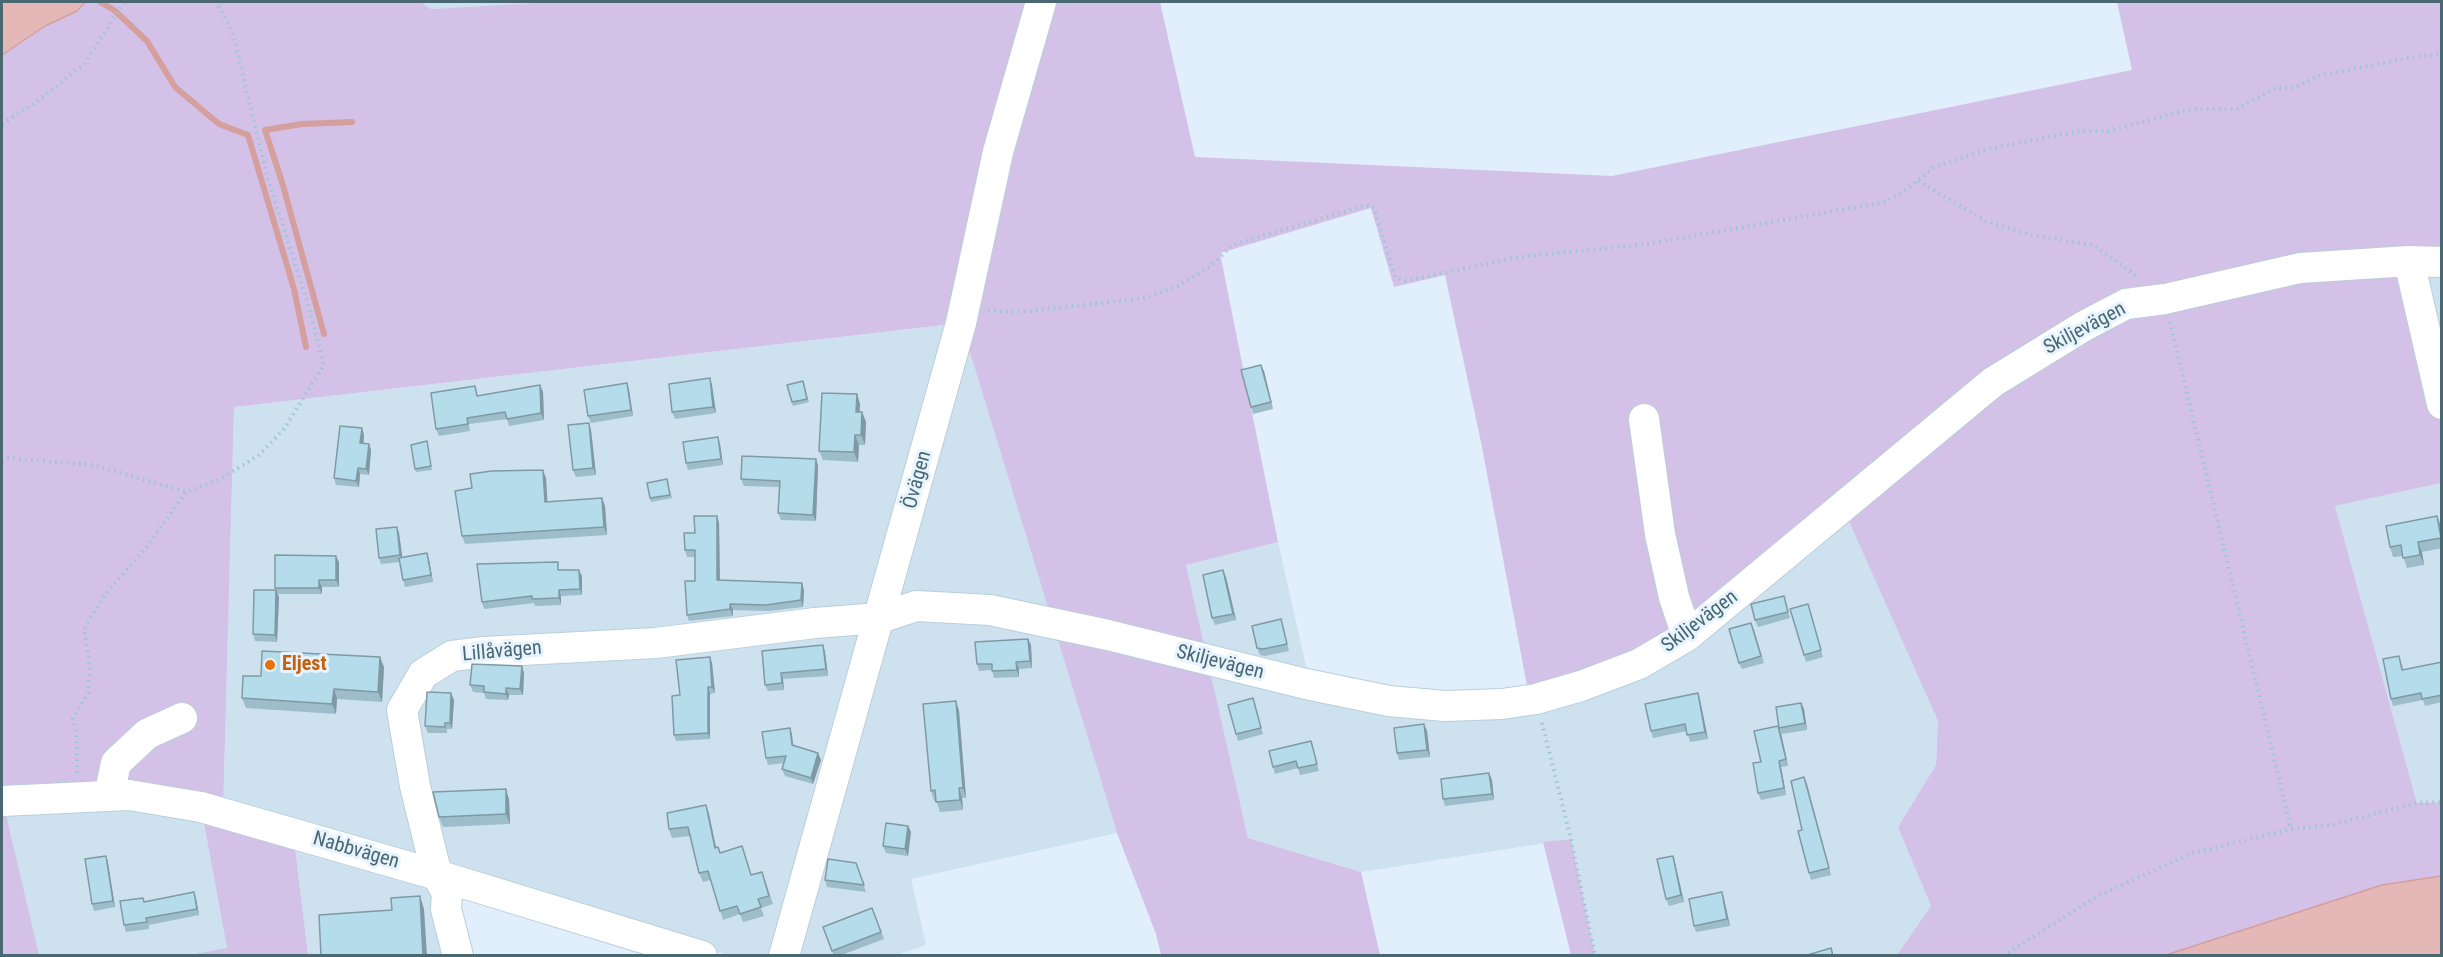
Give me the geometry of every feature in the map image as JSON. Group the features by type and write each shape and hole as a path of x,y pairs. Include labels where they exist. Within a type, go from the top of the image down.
{"street":[{"name":"Övägen","path":"784,956 880,618 964,309 998,153 1041,2"},
{"path":"2409,261 2442,404"},
{"name":"Skiljevägen","path":"880,618 916,606 990,610 1108,635 1306,684 1389,701 1444,706 1502,704 1536,699 1581,686 1639,664 1687,636 1993,382 2084,326 2126,304 2165,299 2300,268 2442,261"},
{"path":"1644,419 1660,534 1674,597 1687,636"},
{"name":"Lillåvägen","path":"458,956 446,909 447,893 437,875 415,786 402,710 423,674 452,656 484,652 656,643 815,623 880,618"},
{"path":"109,796 116,763 147,734 182,718"},
{"name":"Nabbvägen","path":"2,801 129,795 201,807 437,875 702,956"}],"path":[{"path":"2,124 42,98 85,63 124,2"},
{"path":"77,798 77,740 73,718 88,693 90,665 84,629 104,596 149,544 186,492 219,480 258,454 284,429 324,365 308,304 268,179 232,30 216,2"},
{"path":"964,309 1020,312 1145,298 1178,286 1211,266 1232,245 1367,205 1374,208 1395,276 1406,281 1518,257 1647,244 1885,202 1907,189 1934,167 1992,148 2080,131 2108,131 2192,109 2237,109 2276,88 2294,88 2318,76 2413,57 2442,54"},
{"path":"1918,181 1986,221 2030,235 2093,245 2165,299 2291,829"},
{"path":"2,461 8,458 94,465 186,492"},
{"path":"1536,699 1571,838 1595,956"},
{"path":"2003,956 2096,897 2190,854 2291,829 2331,825 2417,803 2442,802"}],"shaded area":[{"path":"2,2 85,2 77,11 45,26 2,55"},
{"path":"85,2 421,2 431,9 552,2 1160,2 1195,157 1612,176 2132,70 2117,2 2441,2 2441,262 2409,261 2441,404 2441,483 2335,506 2417,803 2441,802 2441,876 2382,885 2166,955 1897,955 1931,906 1898,827 1936,765 1938,721 1847,517 1673,633 1635,654 1528,691 1481,442 1445,275 1394,287 1371,208 1220,253 1278,542 1186,565 1248,838 1361,872 1380,955 1161,955 1156,934 1117,833 961,323 234,407 223,813 293,831 308,955 190,955 227,948 201,807 3,802 39,955 2,956 2,55 45,26 77,11"},
{"path":"421,2 552,2 431,9"},
{"path":"2409,261 2441,262 2441,404"},
{"path":"961,323 1117,833 911,879 926,945 897,955 728,955 474,880 446,866 452,955 308,956 293,831 223,813 234,407"},
{"path":"2441,483 2441,802 2417,803 2335,506"},
{"path":"1847,517 1938,721 1936,765 1898,827 1931,906 1897,955 1595,955 1571,839 1361,872 1248,838 1186,565 1278,542 1308,675 1503,712"},
{"path":"2,801 201,807 227,948 190,956 39,955"},
{"path":"1571,839 1595,955 1571,955 1543,842"},
{"path":"2441,876 2441,955 2166,955 2382,885"}],"building":[{"path":"1261,365 1271,402 1251,407 1241,370"},
{"path":"710,378 713,407 672,412 669,384"},
{"path":"803,381 807,399 792,402 787,385"},
{"path":"627,383 631,410 588,416 584,390"},
{"path":"540,385 541,413 507,419 505,412 467,418 468,424 436,429 431,393 475,386 477,396"},
{"path":"822,393 857,394 856,412 862,412 861,435 855,435 854,452 819,451"},
{"path":"589,423 593,468 573,470 568,425"},
{"path":"340,426 362,428 360,443 369,444 366,469 358,468 356,481 334,478"},
{"path":"718,437 721,459 686,463 683,442"},
{"path":"427,441 431,466 415,469 411,445"},
{"path":"742,456 816,459 813,515 778,513 780,481 741,479"},
{"path":"543,470 545,502 602,498 604,527 462,536 455,491 472,488 470,474"},
{"path":"667,479 670,495 650,498 647,483"},
{"path":"694,516 717,516 717,580 802,583 801,600 766,605 730,604 730,609 687,615 685,581 695,581 695,550 685,550 684,533 695,533"},
{"path":"2437,516 2441,538 2418,542 2420,555 2403,558 2401,545 2390,547 2386,526"},
{"path":"397,527 400,555 379,558 376,529"},
{"path":"427,553 431,575 403,580 399,558"},
{"path":"275,555 336,556 336,580 319,580 319,588 275,588"},
{"path":"558,562 558,570 579,570 580,589 559,590 559,598 532,599 532,596 482,602 477,564"},
{"path":"1223,570 1233,614 1212,618 1203,575"},
{"path":"254,590 276,590 275,635 253,634"},
{"path":"1784,596 1788,612 1755,620 1751,604"},
{"path":"1808,604 1821,650 1804,655 1790,609"},
{"path":"1281,619 1287,644 1257,648 1252,626"},
{"path":"1751,623 1761,656 1739,663 1729,629"},
{"path":"1028,639 1030,661 1016,662 1017,670 992,671 992,664 977,664 975,642"},
{"path":"823,645 826,669 781,673 782,683 765,685 762,651"},
{"path":"262,651 380,657 378,692 334,689 332,704 242,698 243,676 261,676"},
{"path":"2399,656 2402,670 2442,662 2442,695 2422,699 2421,693 2391,699 2383,659"},
{"path":"710,657 712,687 708,687 708,733 674,735 672,696 680,695 676,660"},
{"path":"472,664 522,666 520,689 506,688 506,694 484,692 484,686 470,685"},
{"path":"427,692 451,693 450,723 445,723 445,727 425,726"},
{"path":"1698,693 1705,732 1687,735 1685,724 1651,731 1645,704"},
{"path":"1253,698 1261,728 1236,734 1228,705"},
{"path":"956,701 963,788 959,788 960,800 936,802 935,790 931,791 923,704"},
{"path":"1801,703 1805,723 1779,728 1776,707"},
{"path":"1424,724 1427,750 1397,753 1394,728"},
{"path":"1778,726 1786,759 1779,761 1784,788 1758,793 1753,763 1761,762 1754,731"},
{"path":"790,728 792,745 818,753 811,778 782,769 786,756 766,758 762,732"},
{"path":"1311,741 1317,764 1298,768 1296,761 1273,767 1269,751"},
{"path":"1489,773 1492,794 1443,799 1441,779"},
{"path":"1804,777 1829,868 1809,873 1798,831 1802,830 1791,781"},
{"path":"506,789 506,814 439,817 433,792"},
{"path":"706,805 715,848 718,847 720,853 742,846 751,875 762,872 769,896 758,899 761,907 740,914 737,906 720,911 708,871 699,873 688,827 669,829 667,813"},
{"path":"886,823 908,826 905,849 883,846"},
{"path":"106,856 113,901 92,904 85,859"},
{"path":"1673,856 1681,895 1666,899 1657,859"},
{"path":"828,859 856,863 864,885 825,880"},
{"path":"194,892 197,909 146,918 147,922 124,925 120,901 143,898 144,902"},
{"path":"1722,892 1727,919 1694,926 1689,899"},
{"path":"420,896 423,956 321,956 319,915 392,910 391,898"},
{"path":"872,908 881,932 832,951 823,927"},
{"path":"1831,948 1833,956 1804,956"}],"waterway":[{"path":"100,2 114,10 147,41 175,87 219,124 248,135 294,289 306,347"},
{"path":"324,334 282,182 265,130 302,124 352,122"}],"place":[{"name":"Eljest","path":"270,665"}]}
